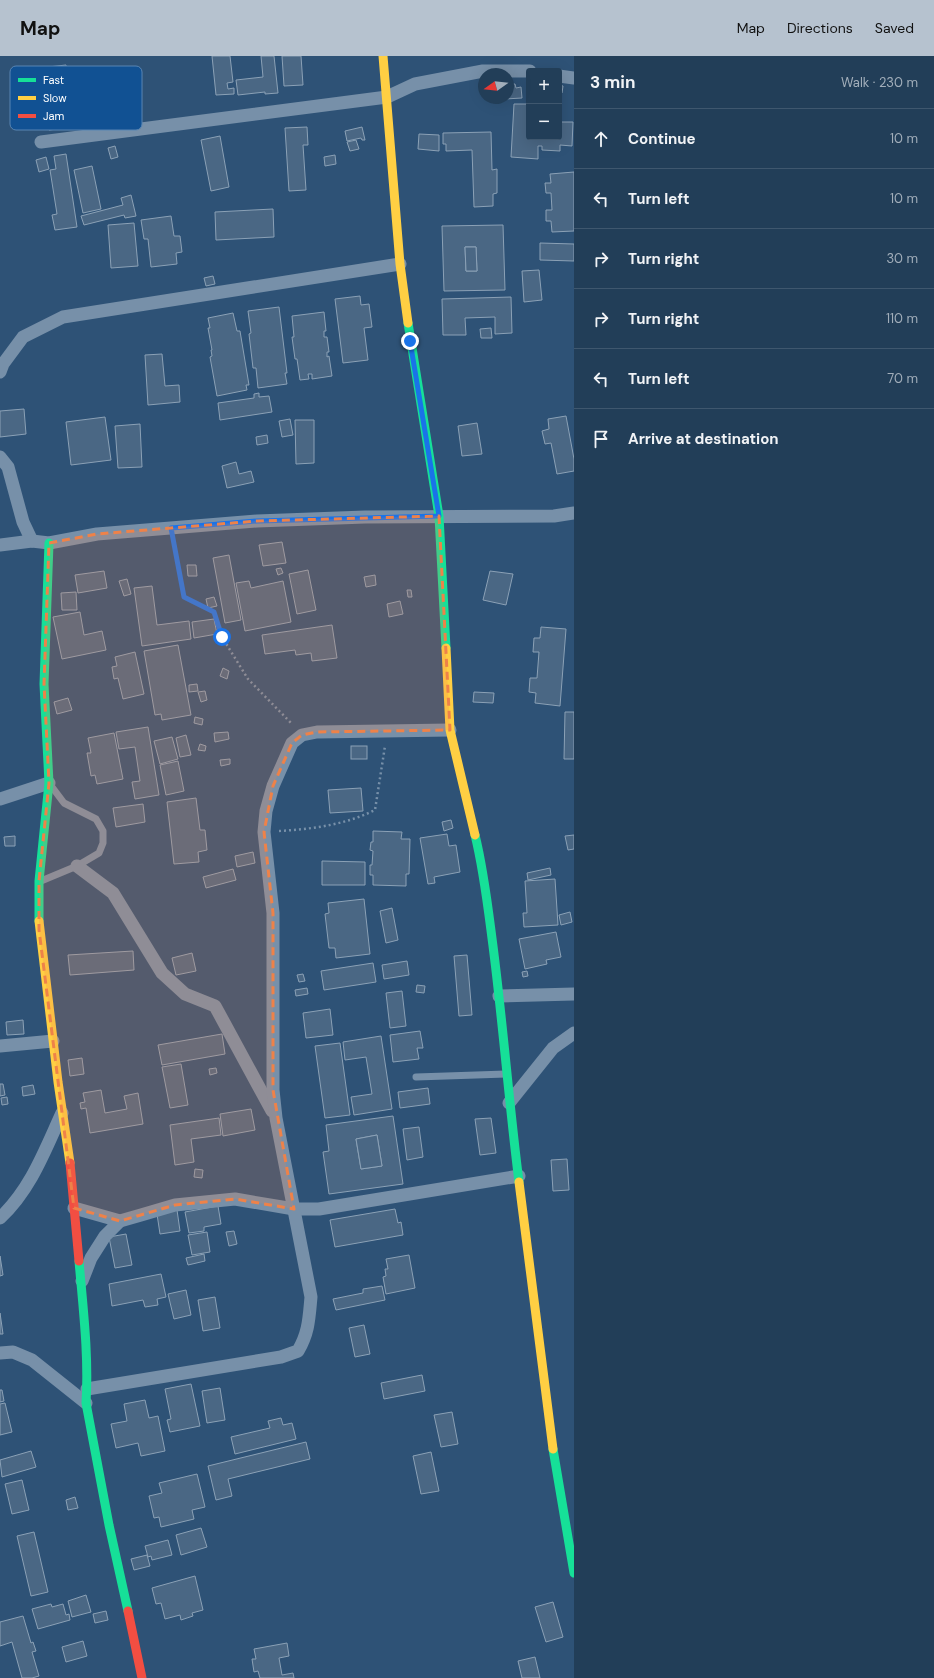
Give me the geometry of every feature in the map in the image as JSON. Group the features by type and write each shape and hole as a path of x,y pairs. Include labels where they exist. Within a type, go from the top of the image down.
{"street":[{"path":"383,56 400,264 410,341 439,516 450,730 482,864 499,996 509,1103 545,1389 555,1462 574,1573"},
{"path":"142,129 387,97 415,84 483,71 526,71"},
{"path":"562,76 574,78"},
{"path":"41,142 133,130"},
{"path":"0,372 3,364 23,337 63,317 400,264"},
{"path":"0,457 8,467 23,522 32,541"},
{"path":"0,546 32,541 48,542 97,534 257,521 439,516 554,516 574,513"},
{"path":"48,542 44,684 49,783 39,881 39,930 62,1113 72,1178 81,1285 87,1389 86,1403 109,1525 142,1678"},
{"path":"87,1389 281,1357 298,1351 305,1339 309,1326 311,1297 276,1118 273,1090 273,913 264,832 266,811 273,786 292,743 302,735 317,732 450,730"},
{"path":"0,799 49,783"},
{"path":"77,866 113,893 162,973 185,994 214,1006 276,1118"},
{"path":"499,996 574,994"},
{"path":"509,1103 553,1048 574,1033"},
{"path":"0,1046 53,1041"},
{"path":"0,1218 11,1207 35,1173 62,1113"},
{"path":"81,1285 92,1258 105,1236 120,1221 175,1205 235,1199 294,1209 319,1209 519,1176"},
{"path":"74,1208 120,1221"},
{"path":"0,1353 13,1352 32,1360 86,1403"}],"lane":[{"path":"39,881 77,866 99,853 103,843 103,831 96,819 64,803 49,783"},
{"path":"416,1078 506,1074"}],"path":[{"path":"171,528 184,597 214,612 222,637 248,679 277,707 302,735"},
{"path":"264,832 311,829 358,819 375,810 388,731"}],"highlighted area":[{"path":"439,516 450,730 317,732 302,735 292,743 273,786 264,832 273,913 273,1090 294,1209 235,1199 175,1205 120,1221 74,1208 39,930 39,881 49,783 44,684 49,543 97,534 257,521"}],"building":[{"path":"212,56 230,56 233,82 227,83 228,89 234,88 234,94 216,95"},
{"path":"261,56 274,56 278,93 265,94 265,92 238,95 236,80 263,77"},
{"path":"282,56 301,56 303,85 284,86"},
{"path":"514,84 516,88 521,87 522,98 514,98"},
{"path":"514,104 526,104 526,140 562,140 562,122 573,122 572,146 560,145 560,151 542,150 542,146 538,146 538,159 511,157"},
{"path":"307,127 308,145 303,145 306,190 289,191 285,128"},
{"path":"362,127 365,140 362,140 361,138 347,141 345,131"},
{"path":"491,132 492,170 497,169 497,193 493,194 493,206 474,207 472,150 446,151 446,144 443,144 443,133"},
{"path":"419,134 439,135 439,151 418,149"},
{"path":"220,136 229,187 211,191 201,140"},
{"path":"356,140 359,149 350,151 347,142"},
{"path":"115,146 118,157 111,159 108,148"},
{"path":"66,154 77,227 55,230 52,215 57,214 50,170 56,169 54,156"},
{"path":"335,155 336,164 325,166 324,157"},
{"path":"46,157 49,169 39,172 36,160"},
{"path":"92,166 101,209 83,213 74,170"},
{"path":"574,172 574,231 552,232 551,221 546,221 546,210 552,210 551,193 546,193 545,183 551,183 550,174"},
{"path":"131,195 136,216 125,218 124,215 84,225 81,216 123,205 121,198"},
{"path":"273,209 274,237 216,240 215,212"},
{"path":"171,216 174,236 180,236 182,252 176,253 177,264 151,267 148,239 144,239 141,220"},
{"path":"134,223 138,266 111,268 108,225"},
{"path":"503,225 505,290 444,291 442,226","holes":["465,247 476,247 477,271 466,271"]},
{"path":"540,243 574,244 574,261 540,260"},
{"path":"465,247 476,247 477,271 466,271"},
{"path":"539,270 542,300 524,302 522,271"},
{"path":"213,276 215,284 206,286 204,278"},
{"path":"360,296 361,305 369,304 372,327 364,328 368,360 343,363 335,299"},
{"path":"511,297 512,333 495,334 495,317 465,318 466,335 443,335 442,299"},
{"path":"279,307 287,384 258,388 256,368 253,368 248,311"},
{"path":"324,312 326,331 324,331 324,337 327,337 329,352 327,352 327,357 329,356 332,376 312,379 312,374 308,374 309,379 300,380 292,337 294,337 292,316"},
{"path":"233,313 237,331 240,331 249,385 246,385 247,390 217,396 210,357 212,356 212,350 208,328 210,328 208,318"},
{"path":"491,328 492,338 481,338 480,329"},
{"path":"162,354 165,386 179,385 180,402 148,405 145,355"},
{"path":"259,393 259,397 269,396 272,412 220,420 218,403 254,398 254,394"},
{"path":"24,409 26,434 0,437 0,411"},
{"path":"566,416 574,459 574,471 557,474 551,443 545,444 542,431 549,429 548,419"},
{"path":"105,417 111,460 71,465 66,422"},
{"path":"290,419 293,435 282,437 279,421"},
{"path":"295,420 314,420 314,463 296,464"},
{"path":"477,423 482,454 462,456 458,426"},
{"path":"140,424 142,467 118,468 115,426"},
{"path":"267,435 268,443 257,445 256,437"},
{"path":"236,462 239,474 251,471 254,482 227,488 222,466"},
{"path":"282,542 286,563 263,566 259,545"},
{"path":"229,555 241,620 225,623 213,558"},
{"path":"187,565 196,565 197,576 188,576"},
{"path":"281,568 283,573 278,575 276,569"},
{"path":"308,570 316,610 297,614 289,574"},
{"path":"104,571 107,588 78,593 75,575"},
{"path":"490,571 513,574 506,605 483,600"},
{"path":"375,575 376,585 366,587 364,577"},
{"path":"127,579 131,594 124,596 119,581"},
{"path":"249,581 251,588 283,581 291,622 245,631 236,583"},
{"path":"152,586 157,625 189,621 191,639 142,646 134,588"},
{"path":"407,590 411,590 412,597 408,597"},
{"path":"76,592 77,610 62,610 61,593"},
{"path":"214,597 217,606 208,608 206,599"},
{"path":"400,601 403,614 389,617 387,604"},
{"path":"80,612 84,635 102,631 106,650 62,659 53,617"},
{"path":"214,619 217,634 194,638 192,622"},
{"path":"332,625 337,658 312,661 311,653 296,655 295,650 265,654 262,635"},
{"path":"541,627 566,629 560,706 535,703 536,693 529,692 530,678 537,678 539,652 533,652 534,638 540,638"},
{"path":"178,645 191,715 162,720 161,714 155,715 144,651"},
{"path":"135,652 144,694 123,699 118,678 114,679 112,667 117,666 115,657"},
{"path":"223,668 229,671 227,679 220,676"},
{"path":"197,684 198,691 189,692 189,685"},
{"path":"205,691 207,700 201,702 198,692"},
{"path":"474,692 494,693 493,703 473,702"},
{"path":"68,698 72,710 57,714 54,702"},
{"path":"565,712 574,712 574,759 564,759"},
{"path":"195,717 203,719 202,725 194,723"},
{"path":"148,727 159,795 135,799 132,782 140,781 135,747 119,749 116,732"},
{"path":"228,732 229,739 215,742 214,733"},
{"path":"114,733 123,779 97,784 95,775 91,776 87,753 91,753 88,738"},
{"path":"186,735 191,755 180,757 176,738"},
{"path":"172,737 178,759 160,764 154,741"},
{"path":"200,744 206,746 205,751 198,750"},
{"path":"351,746 367,746 367,759 351,759"},
{"path":"230,759 230,764 221,766 220,760"},
{"path":"178,761 184,791 166,795 160,765"},
{"path":"361,788 363,811 330,813 328,790"},
{"path":"196,798 200,830 205,830 207,850 198,852 199,862 174,864 167,802"},
{"path":"143,804 145,822 116,827 113,808"},
{"path":"451,820 453,828 444,831 442,822"},
{"path":"373,831 402,832 401,839 410,839 409,874 406,874 406,886 373,885 373,875 370,875 370,865 372,865 373,851 370,850 371,842 373,842"},
{"path":"447,834 449,846 456,845 460,872 434,877 435,883 428,884 420,838"},
{"path":"574,835 574,849 568,850 565,836"},
{"path":"15,836 15,846 5,846 4,837"},
{"path":"253,852 255,863 237,867 235,856"},
{"path":"322,861 365,862 365,885 322,885"},
{"path":"550,868 551,875 528,880 527,873"},
{"path":"233,869 236,880 206,888 203,877"},
{"path":"555,879 558,925 524,927 523,913 527,913 525,881"},
{"path":"364,899 370,954 336,958 335,948 329,948 325,914 329,913 328,903"},
{"path":"392,908 398,940 386,943 380,911"},
{"path":"570,912 572,922 561,925 559,915"},
{"path":"556,932 561,957 546,960 547,964 525,969 519,939"},
{"path":"133,951 134,970 70,975 68,955"},
{"path":"192,953 196,971 176,975 172,958"},
{"path":"467,955 472,1015 459,1016 454,956"},
{"path":"407,961 409,975 384,979 382,965"},
{"path":"373,963 376,982 324,990 321,971"},
{"path":"527,971 528,976 523,977 522,972"},
{"path":"303,974 305,981 299,982 297,975"},
{"path":"417,985 425,986 424,993 416,992"},
{"path":"307,988 308,994 296,996 295,990"},
{"path":"402,991 406,1026 390,1028 386,993"},
{"path":"330,1009 333,1035 306,1038 303,1013"},
{"path":"23,1020 24,1034 7,1035 6,1022"},
{"path":"420,1031 423,1048 417,1048 419,1059 393,1062 390,1035"},
{"path":"222,1034 225,1054 162,1065 158,1045"},
{"path":"381,1036 392,1109 354,1115 351,1097 372,1094 366,1057 345,1060 343,1042"},
{"path":"340,1043 350,1115 325,1118 315,1046"},
{"path":"82,1058 84,1074 70,1076 68,1060"},
{"path":"181,1064 188,1105 170,1108 162,1067"},
{"path":"216,1068 217,1073 210,1075 209,1069"},
{"path":"0,1084 3,1084 5,1095 0,1096"},
{"path":"33,1085 35,1094 23,1096 22,1087"},
{"path":"428,1088 430,1104 400,1108 398,1092"},
{"path":"101,1090 105,1113 127,1109 124,1096 138,1093 143,1124 90,1133 86,1108 81,1109 80,1103 85,1102 83,1093"},
{"path":"7,1097 8,1104 2,1105 1,1098"},
{"path":"251,1109 255,1130 223,1136 220,1114"},
{"path":"393,1116 403,1184 329,1194 323,1152 329,1151 326,1125","holes":["377,1135 382,1166 361,1169 356,1139"]},
{"path":"219,1118 221,1135 191,1139 194,1162 175,1165 170,1125"},
{"path":"491,1118 496,1153 480,1155 475,1119"},
{"path":"419,1127 423,1157 407,1160 403,1129"},
{"path":"377,1135 382,1166 361,1169 356,1139"},
{"path":"567,1159 569,1190 553,1191 551,1160"},
{"path":"195,1169 203,1170 202,1178 194,1177"},
{"path":"218,1206 221,1224 204,1227 204,1231 189,1233 185,1212"},
{"path":"395,1209 398,1223 401,1222 403,1235 335,1247 330,1220"},
{"path":"177,1210 180,1231 160,1234 157,1214"},
{"path":"234,1231 237,1244 229,1246 226,1232"},
{"path":"207,1232 210,1252 192,1255 188,1235"},
{"path":"126,1234 132,1265 115,1268 109,1237"},
{"path":"204,1254 205,1261 188,1265 186,1258"},
{"path":"409,1255 415,1288 386,1294 383,1277 386,1276 385,1269 388,1269 386,1259"},
{"path":"0,1256 3,1275 0,1276"},
{"path":"161,1274 166,1297 157,1299 158,1305 145,1307 143,1300 112,1306 109,1284"},
{"path":"382,1286 385,1300 336,1310 333,1299 363,1293 363,1289"},
{"path":"186,1290 191,1315 174,1319 168,1294"},
{"path":"215,1297 220,1328 203,1331 198,1300"},
{"path":"0,1313 3,1334 0,1334"},
{"path":"364,1325 370,1354 355,1357 349,1328"},
{"path":"422,1375 425,1391 384,1399 381,1383"},
{"path":"191,1384 200,1426 170,1432 167,1420 171,1419 165,1389"},
{"path":"220,1388 225,1420 207,1423 202,1391"},
{"path":"0,1390 2,1390 4,1401 0,1402"},
{"path":"145,1400 149,1418 158,1416 165,1451 141,1456 138,1443 116,1448 111,1424 127,1421 124,1404"},
{"path":"5,1403 12,1432 0,1435 0,1404"},
{"path":"452,1412 458,1444 441,1447 434,1415"},
{"path":"281,1418 283,1425 292,1423 296,1439 235,1454 231,1437 270,1428 268,1421"},
{"path":"306,1442 310,1459 228,1479 232,1496 216,1500 208,1466"},
{"path":"31,1451 36,1467 2,1477 0,1460"},
{"path":"431,1452 439,1491 421,1494 413,1456"},
{"path":"197,1474 205,1507 192,1510 194,1519 161,1527 159,1517 154,1518 149,1496 162,1493 159,1483"},
{"path":"22,1480 29,1510 12,1514 5,1484"},
{"path":"75,1497 78,1508 68,1510 66,1500"},
{"path":"201,1528 207,1547 181,1555 176,1535"},
{"path":"34,1532 48,1592 31,1596 17,1536"},
{"path":"168,1540 172,1555 152,1560 151,1556 148,1557 145,1546"},
{"path":"147,1555 150,1566 134,1570 131,1559"},
{"path":"195,1576 203,1610 192,1613 193,1616 181,1620 180,1615 165,1619 161,1603 156,1604 152,1588"},
{"path":"86,1595 91,1612 72,1617 68,1601"},
{"path":"553,1602 563,1637 546,1642 535,1607"},
{"path":"51,1604 52,1607 63,1604 66,1615 69,1614 70,1620 38,1629 32,1609"},
{"path":"106,1611 108,1620 95,1623 93,1614"},
{"path":"23,1616 31,1643 33,1642 36,1651 32,1652 39,1676 32,1678 22,1678 12,1642 0,1646 0,1622"},
{"path":"83,1641 87,1656 66,1662 62,1647"},
{"path":"287,1643 289,1656 279,1658 282,1675 293,1673 294,1678 260,1678 258,1671 254,1672 252,1659 256,1659 254,1649"},
{"path":"535,1657 540,1678 522,1678 518,1661"}],"traffic: fast":[{"path":"408,323 439,516 446,648"},
{"path":"39,921 39,881 49,783 44,684 49,543"},
{"path":"475,835 483,876 493,946 519,1182"},
{"path":"79,1261 86,1350 86,1403 109,1525 128,1611"},
{"path":"553,1449 574,1573"}],"traffic: slow":[{"path":"383,56 400,264 408,323"},
{"path":"446,648 450,730 475,835"},
{"path":"39,921 58,1082 70,1163"},
{"path":"519,1182 553,1449"}],"traffic: jam":[{"path":"70,1163 79,1261"},
{"path":"128,1611 142,1678"}],"route":[{"path":"222,637 214,612 184,597 171,528 257,521 439,516 410,341"}]}
